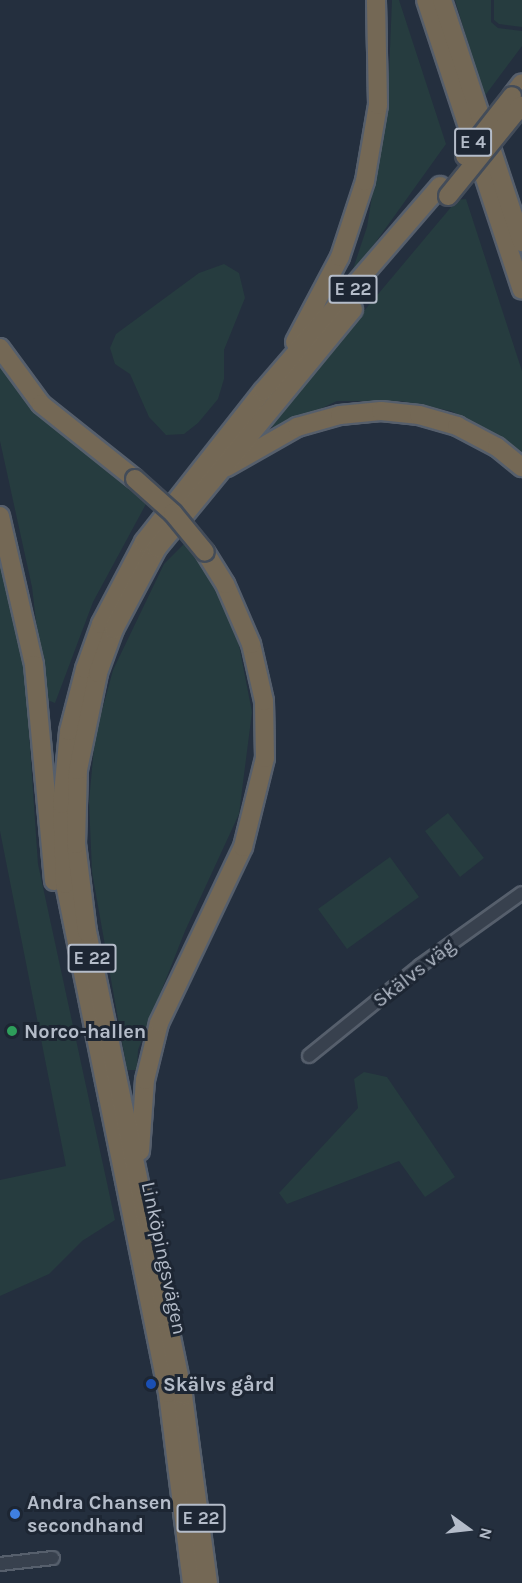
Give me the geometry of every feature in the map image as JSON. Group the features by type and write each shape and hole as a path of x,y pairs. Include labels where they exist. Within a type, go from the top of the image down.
{"highway":[{"path":"263,391 325,290 354,219 373,142 378,105 375,0"},
{"name":"E 4","path":"438,0 522,242"},
{"name":"E 4","path":"438,0 522,290"},
{"name":"E 22","path":"74,945 62,844 62,804 77,733 85,669 121,581 144,542 263,391 444,191 519,97"},
{"path":"213,476 444,191"},
{"path":"0,348 48,411 135,479 173,513 205,552 225,584 251,644 264,701 265,758 243,847 159,1023 142,1105 139,1179"},
{"path":"213,476 297,427 360,411 401,412 457,426 497,447 522,467"},
{"name":"E 22","path":"139,1179 79,883 76,805 77,733 134,587 157,548 213,476"},
{"path":"0,516 34,665 54,880 74,945"},
{"name":"Linköpingsvägen","path":"74,945 168,1393 192,1583"},
{"name":"Linköpingsvägen","path":"139,1179 183,1395 208,1583"}],"street":[{"name":"Skälvs väg","path":"309,1056 420,966 522,893"},
{"path":"0,1564 53,1558"}],"green space":[{"path":"392,0 399,0 446,144 350,278 367,227 388,98"},
{"path":"455,0 491,0 491,22 498,28 522,31 522,46 484,97"},
{"path":"494,0 522,0 522,27 499,24 494,20"},
{"path":"466,199 522,371 522,454 502,437 451,411 401,401 337,401 275,430 270,423 457,200"},
{"path":"224,264 239,273 245,298 224,350 224,379 218,399 198,423 184,434 166,435 149,417 130,374 115,364 110,348 116,334 199,273"},
{"path":"0,365 28,402 146,504 93,602 55,703 45,699 32,587 0,441"},
{"path":"187,541 235,625 252,712 239,814 185,931 138,1050 137,1070 127,1070 92,872 89,802 95,736 113,670 164,564"},
{"path":"4,564 25,674 38,864 115,1220 82,1241 49,1274 0,1296 0,1180 66,1166 0,831 0,565"},
{"path":"448,813 484,858 460,877 425,831"},
{"path":"390,857 419,897 347,949 318,909"},
{"path":"364,1072 387,1077 455,1177 425,1197 399,1161 287,1204 279,1193 358,1108 354,1079"}],"place":[{"name":"Norco-hallen","path":"12,1031"},
{"name":"Skälvs gård","path":"151,1384"},
{"name":"Andra Chansen secondhand","path":"15,1514"}]}
